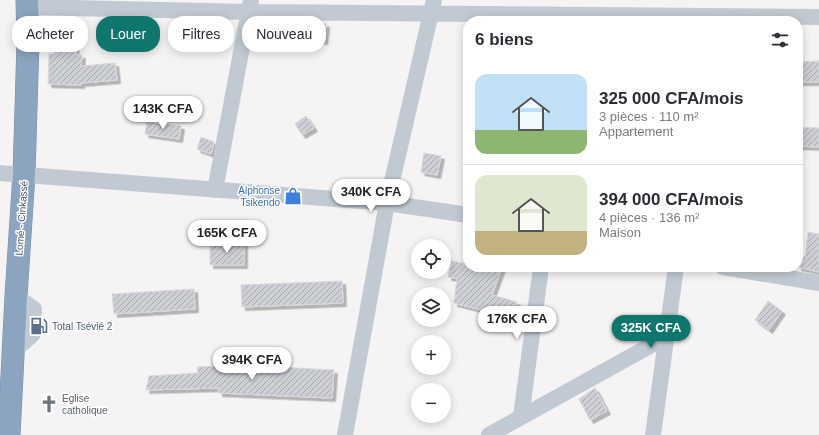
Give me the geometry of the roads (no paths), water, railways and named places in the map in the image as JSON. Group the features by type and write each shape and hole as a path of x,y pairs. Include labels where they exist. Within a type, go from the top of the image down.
{"highway":[{"name":"Lomé - Cinkassé","path":"9,435 24,174 28,42 27,4"}],"street":[{"path":"27,4 432,7 591,12 819,16"},
{"path":"215,190 250,6"},
{"path":"345,435 387,203 432,7"},
{"path":"0,173 387,203 463,214"},
{"path":"521,417 540,272"},
{"path":"653,435 675,272"},
{"path":"753,272 819,283"},
{"path":"489,435 666,336"}],"place":[{"name":"Alphonse Tsikendo","path":"293,196"},
{"name":"Total Tsévié 2","path":"39,326"},
{"name":"Eglise catholique","path":"49,404"}]}
